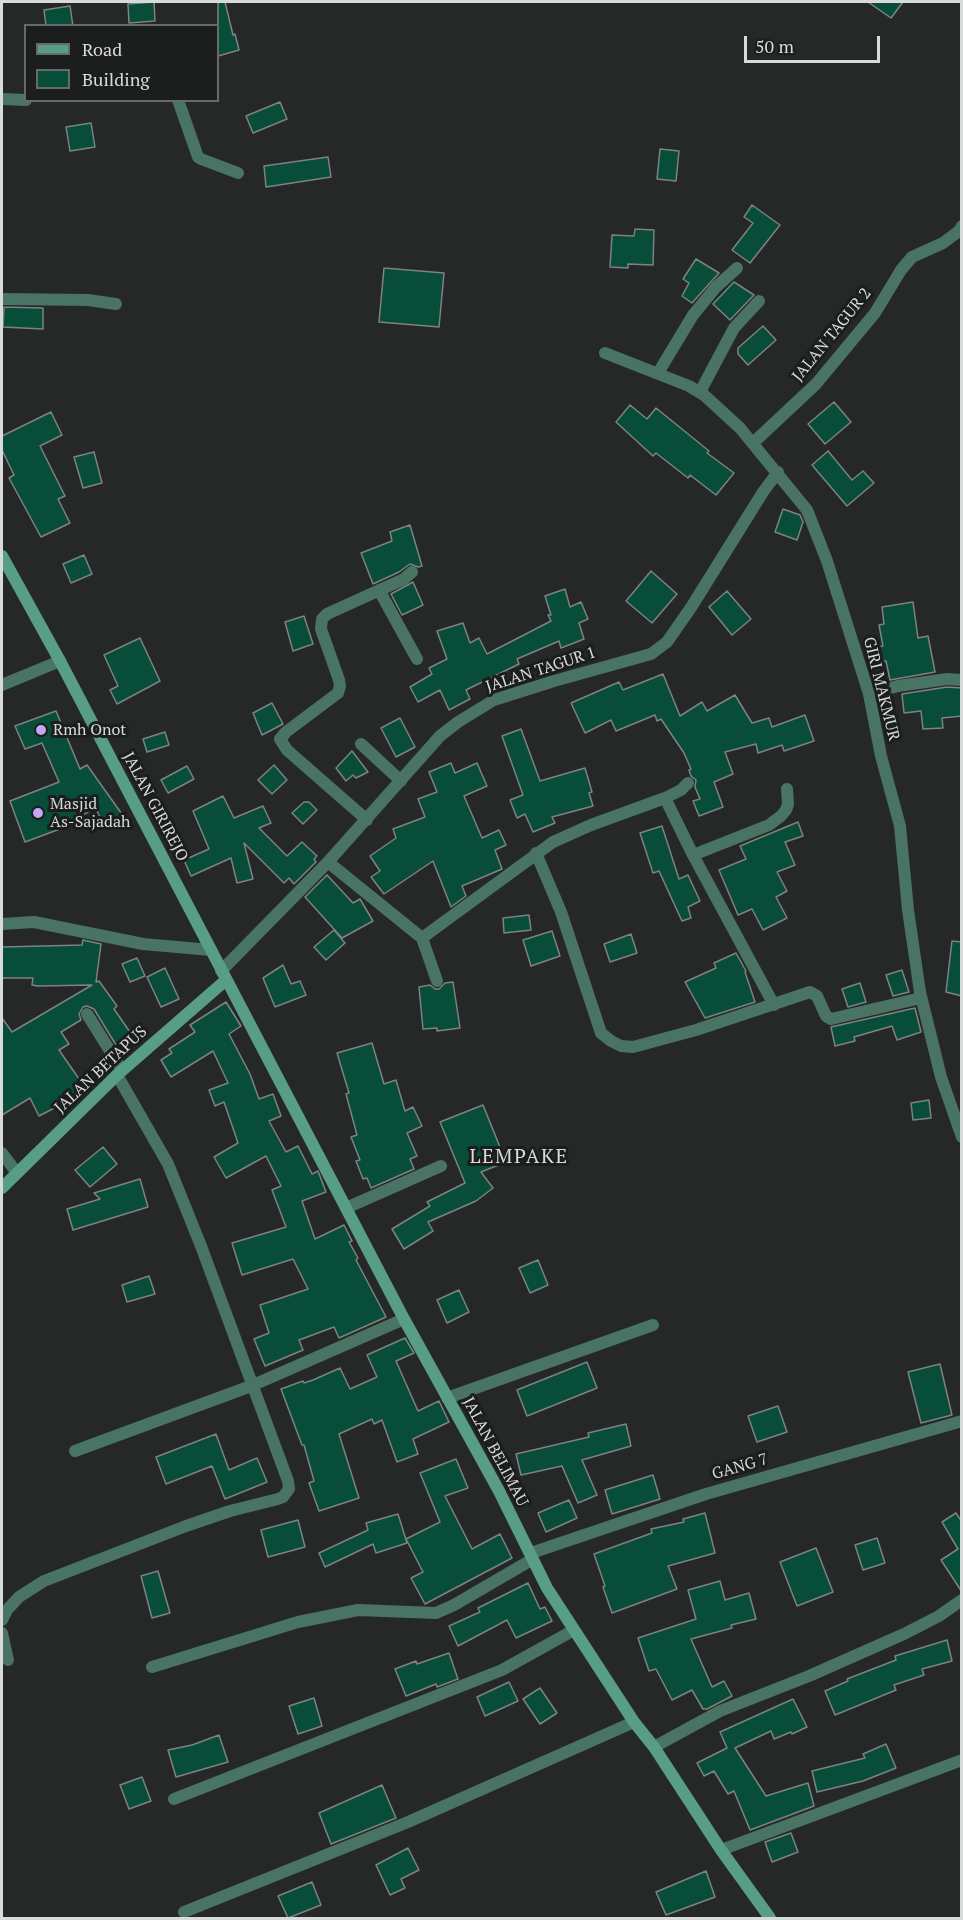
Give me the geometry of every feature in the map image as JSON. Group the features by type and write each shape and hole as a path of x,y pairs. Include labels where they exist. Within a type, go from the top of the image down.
{"street":[{"path":"2,99 24,100"},
{"path":"179,102 198,157 238,173"},
{"name":"JALAN TAGUR 2","path":"753,443 816,384 875,313 901,270 912,257 943,243 962,226"},
{"path":"658,373 693,315 716,287 737,268"},
{"path":"2,299 88,300 116,304"},
{"path":"700,392 734,328 759,301"},
{"name":"GIRI MAKMUR","path":"605,353 700,392 723,411 753,443 801,501 811,520 827,561 869,694 881,756 900,826 908,910 921,998 941,1077 962,1137"},
{"name":"JALAN TAGUR 1","path":"223,975 367,820 440,736 471,712 494,700 659,650 692,606 777,472"},
{"name":"JALAN GIRIREJO","path":"2,556 60,661 223,975"},
{"path":"367,820 287,750 280,739 285,732 338,693 339,680 321,629 322,619 327,614 404,579 412,572"},
{"path":"379,590 417,659"},
{"path":"2,685 60,661"},
{"path":"869,694 898,686 947,679 962,680"},
{"path":"361,744 401,781"},
{"path":"422,938 553,842 591,825 665,798 681,790 688,783"},
{"path":"693,855 769,825 786,810 787,789"},
{"path":"665,798 774,1005"},
{"path":"536,853 561,912 601,1033 621,1046 633,1047 696,1030 802,994 814,993 826,1016 831,1019 921,998"},
{"path":"328,862 422,938 437,981"},
{"path":"2,924 34,922 143,944 211,950"},
{"name":"JALAN BETAPUS","path":"2,1188 223,975"},
{"name":"JALAN BELIMAU","path":"223,975 547,1588 634,1722 770,1918"},
{"path":"2,1620 7,1610 19,1597 44,1581 186,1526 283,1497 289,1489 201,1246 168,1164 87,1014"},
{"path":"2,1153 17,1173"},
{"path":"346,1208 441,1166"},
{"path":"75,1451 251,1386 404,1319"},
{"path":"447,1398 653,1325"},
{"name":"GANG 7","path":"152,1667 298,1622 358,1610 436,1613 454,1605 532,1556 706,1494 962,1421"},
{"path":"654,1748 720,1711 809,1676 904,1634 939,1616 962,1600"},
{"path":"174,1799 502,1670 574,1630"},
{"path":"2,1633 8,1660"},
{"path":"184,1912 408,1822 634,1722"},
{"path":"721,1850 962,1760"}],"building":[{"path":"154,2 155,21 129,23 128,4"},
{"path":"218,2 225,2 239,50 219,56"},
{"path":"868,2 903,2 891,18"},
{"path":"70,6 73,24 46,24 44,10"},
{"path":"280,102 287,119 253,133 246,116"},
{"path":"91,123 95,147 70,151 66,127"},
{"path":"660,149 679,151 676,181 657,179"},
{"path":"328,157 331,177 266,187 264,166"},
{"path":"752,205 780,225 750,263 732,250 753,223 744,217"},
{"path":"635,229 654,230 653,265 628,264 628,268 610,267 612,235 634,236"},
{"path":"696,259 719,273 692,303 682,296 689,283 683,279"},
{"path":"384,268 444,273 439,327 379,322"},
{"path":"734,282 754,295 730,320 713,304"},
{"path":"4,307 43,308 43,329 3,327"},
{"path":"763,326 776,340 748,365 738,354 738,348"},
{"path":"834,402 851,422 825,444 808,424"},
{"path":"630,405 647,419 656,408 709,451 707,453 734,473 716,495 690,475 688,478 656,453 653,456 616,422"},
{"path":"51,412 62,435 40,446 65,496 58,499 70,523 41,537 9,478 14,475 2,450 2,436"},
{"path":"828,451 852,480 863,471 874,483 847,506 812,465"},
{"path":"94,452 102,483 83,488 74,457"},
{"path":"783,509 800,515 803,522 797,540 775,532"},
{"path":"410,525 422,566 410,564 399,572 373,584 361,553 392,541 390,532"},
{"path":"84,555 92,574 71,583 63,564"},
{"path":"651,571 677,594 652,623 626,601"},
{"path":"413,582 423,605 402,615 391,594"},
{"path":"565,589 570,607 581,602 588,619 579,623 584,639 561,648 559,641 517,659 519,664 466,690 470,699 449,710 440,690 418,702 410,687 432,674 429,668 447,659 437,631 463,623 470,643 479,638 487,654 551,621 545,596"},
{"path":"727,591 751,619 732,635 709,607"},
{"path":"913,602 918,638 928,636 935,672 890,680 886,661 881,662 878,647 883,646 879,625 884,624 882,607"},
{"path":"304,616 313,644 293,651 285,622"},
{"path":"140,638 160,681 117,704 110,690 118,686 104,655"},
{"path":"663,674 680,716 702,702 707,711 735,695 752,723 769,718 772,727 805,715 814,741 784,751 782,745 758,753 756,744 725,752 733,774 714,782 723,807 699,816 693,801 700,799 695,787 696,780 691,776 689,770 691,769 684,753 661,719 657,721 655,715 616,731 611,720 585,733 571,703 619,682 623,690"},
{"path":"947,687 962,688 962,716 942,718 943,728 923,729 921,711 904,713 902,694"},
{"path":"272,703 283,724 262,735 253,713"},
{"path":"56,711 80,769 87,765 124,817 105,827 95,807 68,826 25,842 10,801 59,782 42,743 25,749 15,726"},
{"path":"400,718 415,747 396,757 381,728"},
{"path":"521,729 540,781 585,768 592,792 589,793 593,806 552,817 555,823 533,832 525,814 517,818 510,800 523,795 502,736"},
{"path":"165,732 169,745 147,752 143,739"},
{"path":"352,751 368,772 356,778 353,775 346,781 336,768"},
{"path":"451,763 455,773 477,763 487,786 464,796 482,838 499,830 506,845 495,850 502,869 462,886 466,896 451,907 433,861 384,894 371,877 380,871 370,856 396,838 393,829 425,817 418,799 437,792 429,772"},
{"path":"274,765 287,780 272,794 258,780"},
{"path":"187,766 194,779 168,793 161,780"},
{"path":"223,796 234,818 263,806 271,823 259,828 287,856 302,842 317,856 314,859 316,862 294,884 289,878 284,883 244,843 253,879 237,883 231,858 191,876 184,860 209,849 193,811"},
{"path":"304,802 309,802 317,810 303,824 292,813"},
{"path":"798,822 803,836 785,842 795,865 777,872 787,891 776,897 787,918 763,930 752,909 738,915 719,870 746,859 740,846"},
{"path":"662,826 679,879 688,875 700,901 688,907 691,918 682,921 659,871 653,873 640,833"},
{"path":"327,875 353,903 360,899 373,921 342,938 305,897"},
{"path":"529,915 531,930 504,933 503,918"},
{"path":"334,930 345,943 326,960 314,947"},
{"path":"552,931 560,956 531,966 523,940"},
{"path":"631,934 637,953 610,962 604,944"},
{"path":"83,940 101,944 96,982 99,981 117,1006 114,1009 132,1035 116,1045 94,1009 83,1007 79,1014 81,1020 61,1032 69,1044 59,1050 86,1089 39,1116 30,1098 2,1115 2,1018 12,1032 92,985 38,986 32,985 33,978 2,978 2,947 82,945"},
{"path":"952,941 962,942 962,996 946,992"},
{"path":"736,953 746,971 755,1002 705,1018 685,982 716,968 714,963"},
{"path":"137,958 145,976 130,982 122,964"},
{"path":"283,965 291,984 300,981 306,995 275,1007 263,978"},
{"path":"165,968 179,999 161,1007 147,977"},
{"path":"902,970 909,992 893,996 886,975"},
{"path":"453,982 460,1028 437,1031 437,1028 423,1029 419,987 430,985 439,989 445,983"},
{"path":"860,983 866,1002 848,1007 842,989"},
{"path":"226,1002 241,1026 229,1034 250,1074 259,1099 273,1094 281,1116 269,1121 286,1152 298,1146 312,1174 318,1171 326,1192 302,1201 315,1239 344,1225 352,1241 349,1242 358,1258 356,1260 386,1317 339,1338 334,1327 299,1340 303,1350 265,1366 254,1339 269,1333 260,1305 308,1289 293,1259 242,1275 232,1243 286,1227 272,1190 281,1186 266,1156 226,1178 214,1157 238,1143 224,1102 215,1106 209,1090 228,1083 213,1051 171,1077 161,1060 172,1053 169,1049 195,1032 190,1025"},
{"path":"915,1008 921,1032 897,1040 892,1026 854,1037 855,1041 835,1046 831,1027"},
{"path":"372,1043 384,1084 396,1080 405,1111 413,1107 422,1126 407,1133 417,1156 410,1159 414,1169 371,1188 367,1178 363,1179 356,1161 360,1160 351,1137 357,1135 346,1094 349,1093 337,1053"},
{"path":"929,1100 931,1118 913,1120 911,1103"},
{"path":"483,1105 506,1162 481,1172 493,1188 476,1201 428,1222 433,1231 404,1249 392,1229 430,1206 427,1202 465,1183 440,1122"},
{"path":"103,1147 117,1164 90,1187 75,1170"},
{"path":"140,1179 148,1207 73,1230 67,1209 100,1199 94,1193"},
{"path":"538,1260 548,1285 530,1293 519,1268"},
{"path":"149,1276 155,1294 127,1302 122,1285"},
{"path":"459,1290 469,1312 447,1323 437,1300"},
{"path":"405,1338 414,1353 396,1361 418,1411 439,1401 449,1422 413,1439 418,1454 397,1462 382,1420 374,1424 372,1419 339,1434 359,1498 319,1511 309,1483 314,1481 304,1445 302,1445 281,1389 313,1380 340,1368 350,1389 377,1377 367,1355"},
{"path":"587,1362 597,1388 527,1416 517,1390"},
{"path":"940,1364 952,1415 921,1423 908,1372"},
{"path":"778,1406 787,1432 757,1442 748,1416"},
{"path":"626,1424 631,1446 582,1460 597,1495 578,1503 562,1466 521,1475 516,1454 589,1437 588,1433"},
{"path":"216,1434 229,1470 257,1458 267,1482 225,1499 212,1466 166,1484 156,1457"},
{"path":"456,1459 468,1488 445,1496 472,1549 500,1534 512,1558 425,1604 411,1578 423,1572 406,1539 440,1522 420,1473"},
{"path":"653,1475 660,1499 612,1514 605,1490"},
{"path":"569,1500 577,1518 546,1532 538,1513"},
{"path":"705,1513 715,1553 668,1566 677,1589 612,1613 594,1554 652,1533 651,1529 684,1522 683,1519"},
{"path":"956,1513 962,1522 962,1592 941,1560 958,1549 942,1522"},
{"path":"398,1514 407,1543 376,1553 373,1544 325,1567 319,1553 368,1530 366,1523"},
{"path":"298,1520 305,1547 268,1557 261,1530"},
{"path":"877,1538 885,1563 863,1570 855,1545"},
{"path":"816,1548 833,1592 797,1606 780,1562"},
{"path":"158,1571 170,1613 152,1618 141,1576"},
{"path":"720,1581 725,1600 749,1593 756,1619 691,1639 712,1687 724,1681 732,1696 703,1709 692,1690 672,1700 656,1669 649,1671 638,1638 696,1619 688,1590"},
{"path":"528,1583 540,1609 545,1607 552,1621 516,1638 507,1620 458,1646 449,1626 480,1612 478,1608"},
{"path":"947,1640 952,1661 922,1669 924,1675 894,1685 896,1690 835,1715 825,1691 848,1681 847,1679 896,1660 895,1656"},
{"path":"449,1653 458,1679 437,1687 436,1684 406,1696 395,1669"},
{"path":"509,1682 518,1701 485,1716 477,1697"},
{"path":"540,1688 557,1713 540,1724 523,1699"},
{"path":"314,1698 322,1726 298,1734 289,1706"},
{"path":"793,1699 807,1727 774,1739 771,1731 735,1748 766,1796 808,1783 814,1806 750,1830 734,1791 728,1794 714,1771 704,1776 697,1763 727,1748 720,1732"},
{"path":"219,1735 228,1762 176,1777 168,1750 192,1745"},
{"path":"886,1744 896,1768 863,1781 817,1792 812,1771 865,1758 863,1754"},
{"path":"142,1777 151,1801 129,1809 120,1785"},
{"path":"382,1785 396,1818 331,1844 319,1813"},
{"path":"791,1833 798,1852 772,1862 765,1842"},
{"path":"408,1848 419,1870 401,1879 405,1888 390,1895 376,1865"},
{"path":"706,1871 715,1897 666,1915 656,1892"},
{"path":"312,1882 321,1905 288,1918 278,1896"}],"place":[{"name":"Rmh Onot","path":"41,730"},
{"name":"Masjid As-Sajadah","path":"38,813"}],"district":[{"name":"LEMPAKE","path":"519,1157"}]}
